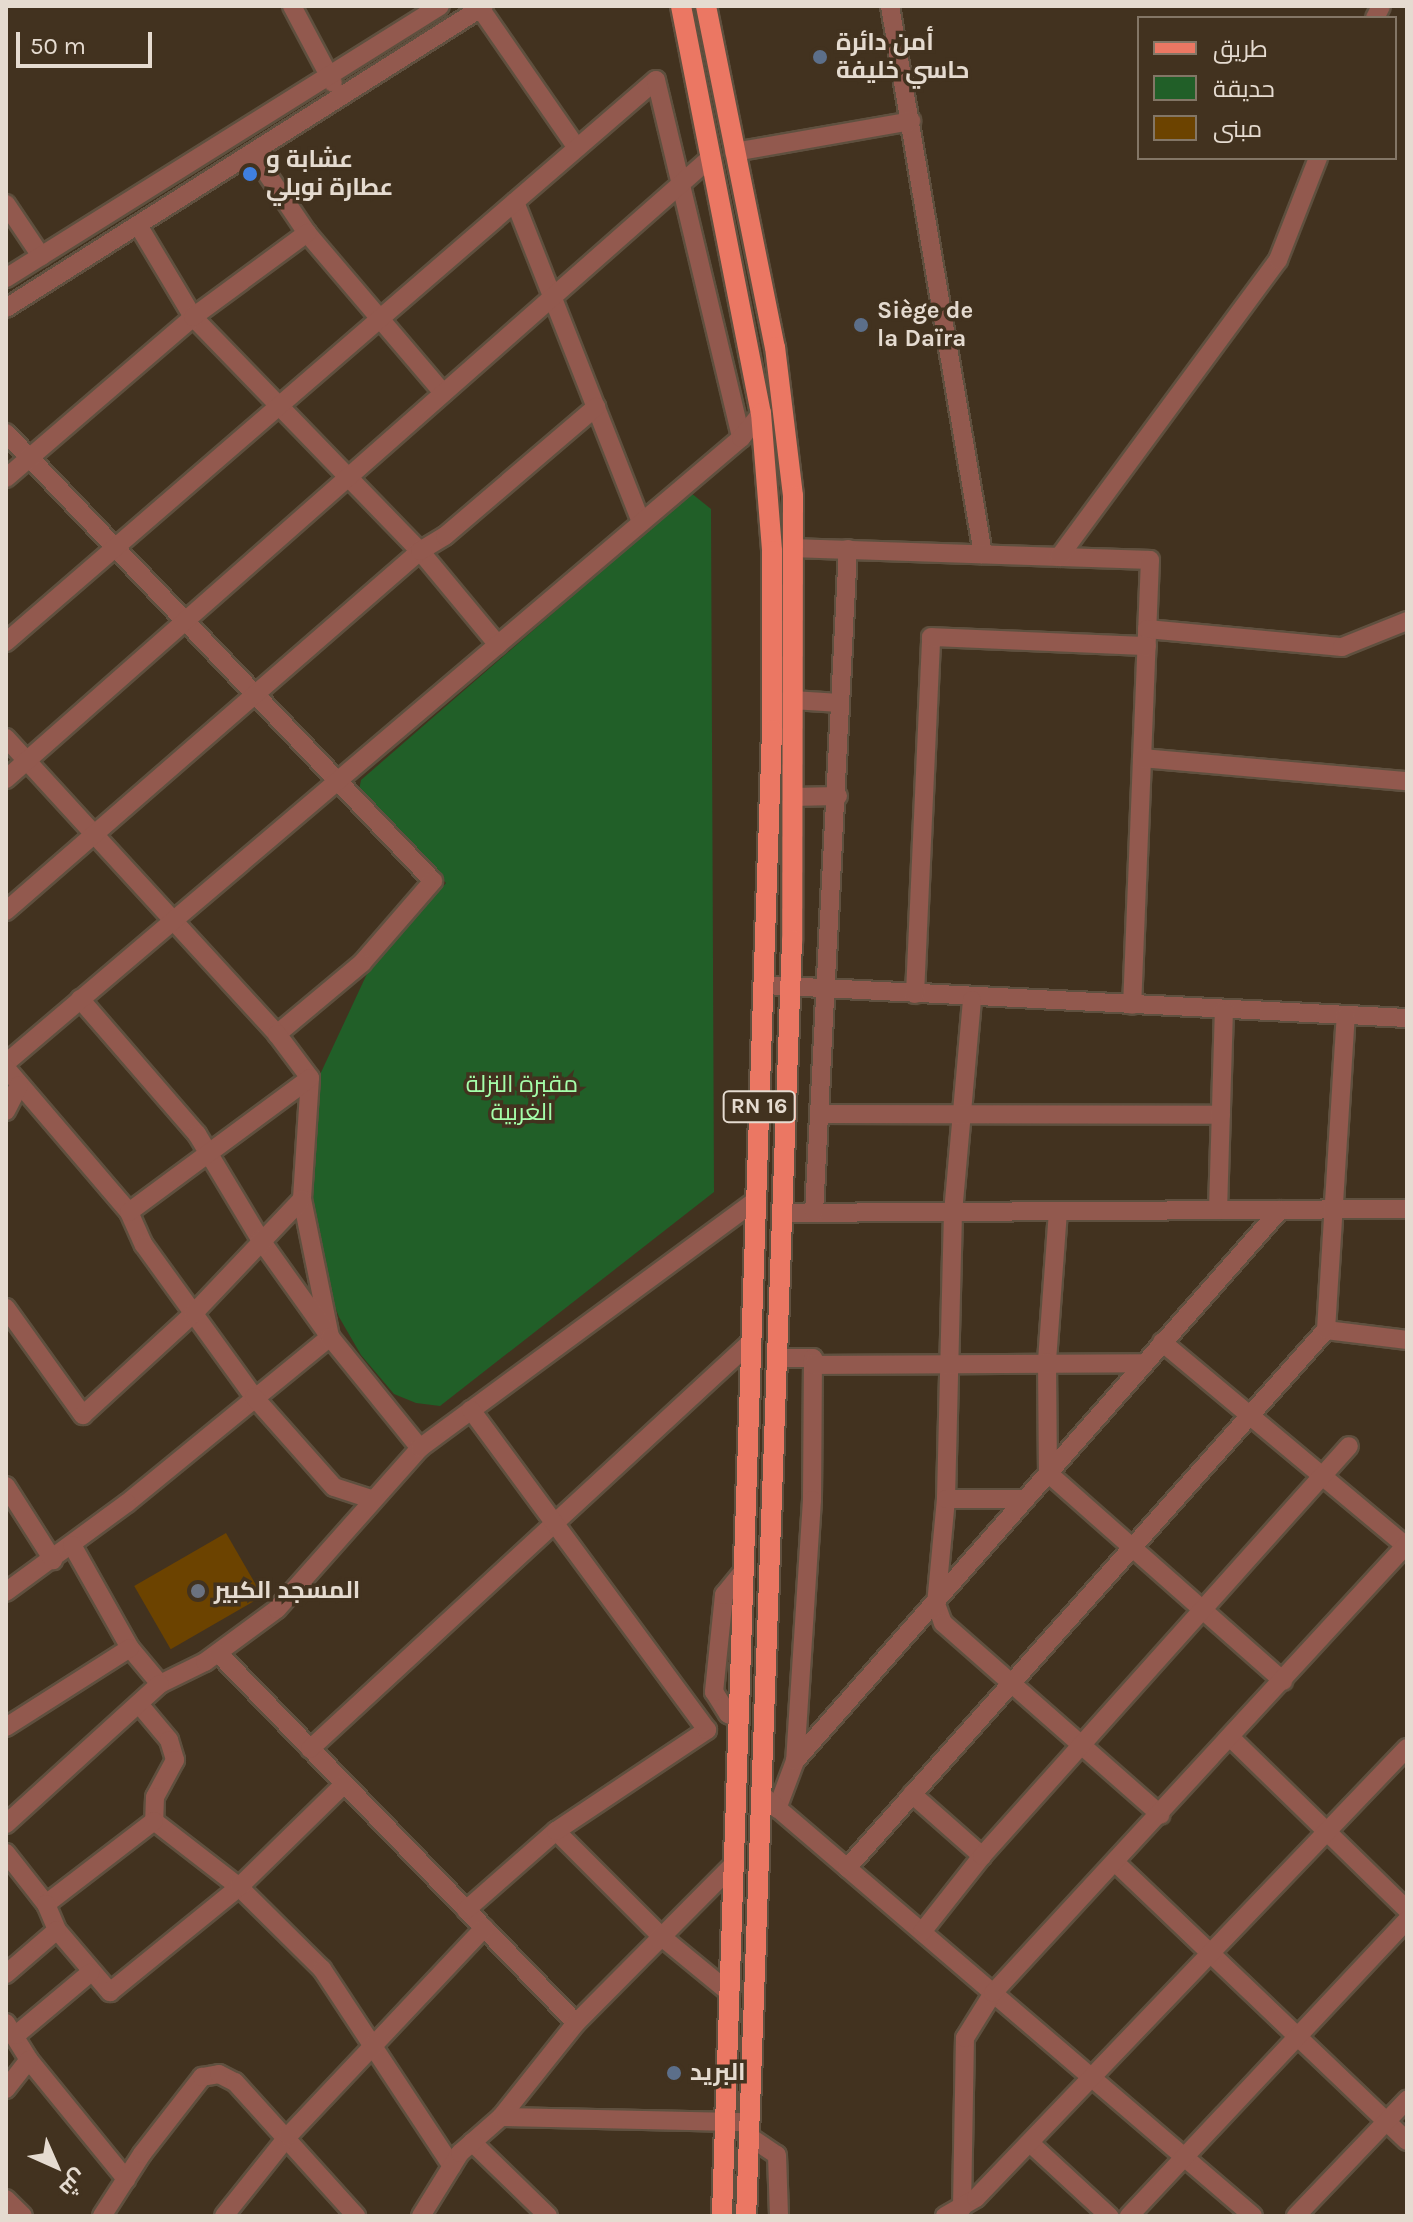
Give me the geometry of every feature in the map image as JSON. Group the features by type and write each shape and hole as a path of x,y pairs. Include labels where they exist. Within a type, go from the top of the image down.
{"main road":[{"name":"RN 16","path":"681,6 761,413 772,551 764,985 744,1570 733,1716 734,1864 722,2216"},
{"name":"RN 16","path":"706,6 775,347 793,496 790,985 746,2216"}],"street":[{"path":"292,6 340,96"},
{"path":"6,278 440,6"},
{"path":"890,6 983,554"},
{"path":"6,308 482,7 577,148"},
{"path":"406,27 418,48"},
{"path":"6,642 656,80 725,353 741,438"},
{"path":"734,152 911,121"},
{"path":"253,153 307,233 443,393"},
{"path":"6,779 551,294 709,159"},
{"path":"1059,557 1278,260 1317,160"},
{"path":"515,202 641,522"},
{"path":"6,204 41,256"},
{"path":"138,225 193,317 281,404 420,551 498,645"},
{"path":"6,478 193,317 307,233"},
{"path":"725,353 775,347"},
{"path":"6,911 257,696 420,551 445,536 596,407"},
{"path":"372,1499 334,1487 254,1397 144,1245 129,1212 19,1085 6,1065 172,919 340,781 741,438 761,413"},
{"path":"6,433 113,549 340,781 433,881 362,963 277,1034"},
{"path":"792,548 1150,560 1132,1005"},
{"path":"814,1213 838,796 848,549"},
{"path":"915,994 931,637 1147,637 1342,647 1407,621"},
{"path":"792,700 840,703"},
{"path":"6,738 277,1034 310,1078 302,1199 330,1337"},
{"path":"1142,758 1407,781"},
{"path":"792,797 838,796"},
{"path":"764,985 972,1000 1407,1018"},
{"path":"80,999 207,1150 260,1239 330,1337 420,1448"},
{"path":"972,1000 953,1212 946,1499 936,1604 943,1623 1161,1815"},
{"path":"1218,1210 1224,1010"},
{"path":"847,1868 1128,1548 1326,1330 1346,1016"},
{"path":"129,1212 207,1150 310,1078"},
{"path":"6,1111 19,1085"},
{"path":"820,1114 1221,1115"},
{"path":"6,1308 83,1415 193,1314 260,1239 302,1199"},
{"path":"6,1824 160,1684 218,1653 277,1609 420,1448 756,1200"},
{"path":"781,1213 1407,1209"},
{"path":"795,1761 936,1604 1142,1363 1280,1210"},
{"path":"1058,1211 1047,1362 1048,1473 1128,1548 1283,1681"},
{"path":"1326,1330 1407,1340"},
{"path":"6,1592 53,1560 330,1337"},
{"path":"310,1749 752,1341"},
{"path":"954,2212 965,2038 993,1993 1117,1864 1406,1546 1162,1342"},
{"path":"776,1358 813,1358 812,1500 795,1761 777,1809"},
{"path":"813,1365 1142,1363"},
{"path":"471,1410 707,1730"},
{"path":"922,1932 982,1856 1324,1478 1349,1446"},
{"path":"6,1486 53,1560"},
{"path":"946,1499 1026,1499"},
{"path":"72,1545 130,1648 160,1684"},
{"path":"6,1727 130,1648"},
{"path":"218,1653 576,2023"},
{"path":"139,1704 169,1740 175,1760 155,1797 154,1821"},
{"path":"466,1910 556,1831 707,1730 733,1716"},
{"path":"1232,1739 1407,1910"},
{"path":"954,2212 1030,2143 1407,1748"},
{"path":"6,1853 46,1904 57,1930 90,1973 110,1992 239,1887 344,1784"},
{"path":"761,1794 1253,2216"},
{"path":"912,1794 982,1856"},
{"path":"154,1821 239,1887 322,1969 452,2166"},
{"path":"46,1904 154,1821"},
{"path":"556,1831 663,1938 730,1993"},
{"path":"421,2216 452,2166 472,2142 501,2117 576,2023 734,1864"},
{"path":"1117,1864 1407,2141"},
{"path":"1129,2216 1407,1920"},
{"path":"224,2216 288,2136 375,2048 484,1928"},
{"path":"6,1974 57,1930"},
{"path":"90,1973 11,2029 29,2060 126,2179"},
{"path":"6,2089 29,2060"},
{"path":"102,2216 202,2077 219,2074 235,2082 288,2136 356,2216"},
{"path":"1296,2216 1407,2100"},
{"path":"501,2117 725,2121 750,2130 777,2155 779,2216"},
{"path":"472,2142 548,2216"},
{"path":"1030,2143 1109,2216"},
{"path":"6,2199 23,2216"}],"green space":[{"name":"مقبرة النزلة الغربية","path":"691,493 711,509 714,1192 440,1406 416,1403 394,1394 361,1355 339,1317 321,1271 311,1206 310,1096 372,963 446,883 359,790 361,780"}],"building":[{"name":"المسجد الكبير","path":"226,1533 262,1596 171,1649 134,1586"}],"place":[{"name":"أمن دائرة حاسي خليفة","path":"820,57"},
{"name":"عشابة و عطارة نوبلي","path":"250,174"},
{"name":"Siège de la Daïra","path":"861,325"},
{"name":"المسجد الكبير","path":"198,1591"},
{"name":"البريد","path":"674,2073"}]}
